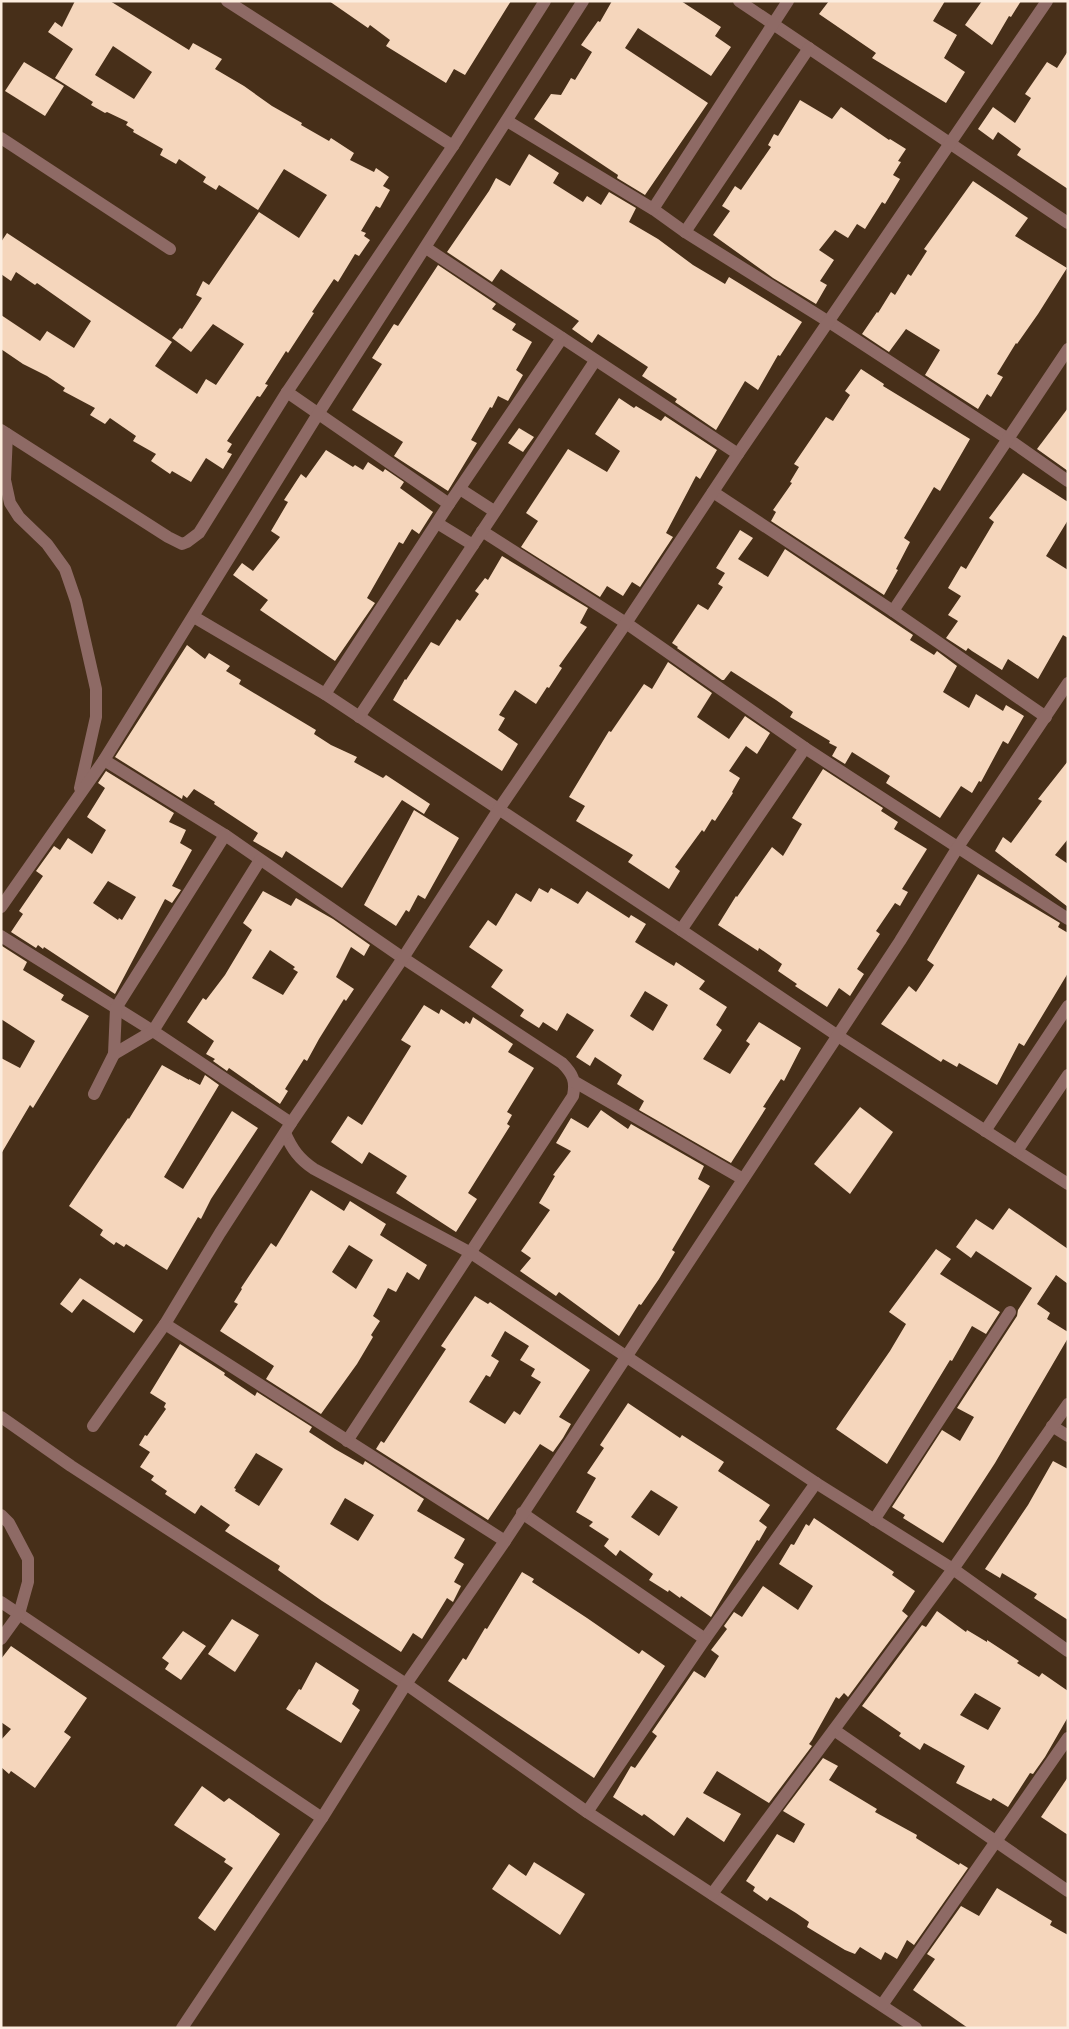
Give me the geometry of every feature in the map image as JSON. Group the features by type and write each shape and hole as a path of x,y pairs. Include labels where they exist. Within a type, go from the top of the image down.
{"street":[{"path":"227,1 453,146"},
{"path":"4,432 168,537 182,544 188,542 199,532 286,392 453,146 545,1"},
{"path":"1,908 104,760 318,414 583,1"},
{"path":"739,1 1068,223"},
{"path":"653,209 788,1"},
{"path":"93,1426 165,1324 220,1233 288,1128 403,958 499,810 738,454 1047,1"},
{"path":"685,232 809,48"},
{"path":"507,121 653,209 685,232 829,322 1008,439 1068,481"},
{"path":"1,138 170,249"},
{"path":"426,248 738,454"},
{"path":"325,694 448,504 562,338"},
{"path":"893,611 1068,349"},
{"path":"359,717 595,361"},
{"path":"286,392 448,504"},
{"path":"4,432 5,480 10,503 19,517 47,544 65,569 76,601 96,689 96,717 78,795"},
{"path":"460,489 494,511"},
{"path":"713,492 893,611 1046,717"},
{"path":"437,523 473,545"},
{"path":"482,531 626,623 805,748 1068,919"},
{"path":"194,617 325,694 838,1036 1068,1184"},
{"path":"182,2028 322,1818 406,1684 505,1541 625,1355 838,1036 958,847 1068,683"},
{"path":"681,930 805,748"},
{"path":"104,760 225,836 403,958 562,1063 571,1071 575,1082 573,1096 347,1441"},
{"path":"94,1094 114,1054 116,1008 225,836"},
{"path":"114,1054 152,1031 260,860"},
{"path":"1,936 152,1031 288,1128 293,1150 304,1162 314,1169 471,1253 816,1483 953,1569 1068,1650"},
{"path":"985,1131 1068,1006"},
{"path":"1017,1151 1068,1075"},
{"path":"575,1082 743,1179"},
{"path":"874,1520 1010,1312"},
{"path":"165,1324 505,1541"},
{"path":"712,1894 953,1569 1068,1404"},
{"path":"1,1417 71,1466 406,1684 587,1812 916,2028"},
{"path":"1052,1426 1068,1436"},
{"path":"587,1812 705,1639 816,1483"},
{"path":"522,1513 705,1639"},
{"path":"1,1515 9,1523 28,1559 28,1582 19,1614 1,1639"},
{"path":"1,1602 322,1818"},
{"path":"834,1730 995,1843 1068,1891"},
{"path":"882,2005 1068,1738"}],"building":[{"path":"75,1 110,1 189,50 193,43 222,59 215,69 302,123 301,125 329,141 331,138 354,153 350,160 374,172 376,168 389,177 383,186 390,190 380,208 376,206 361,231 366,233 364,236 370,240 359,256 355,254 338,282 334,279 288,353 286,351 265,384 268,385 260,397 257,396 227,441 232,444 227,452 232,454 223,469 206,458 191,482 172,471 170,474 151,461 156,454 133,441 136,436 110,418 105,424 90,415 95,408 63,391 65,388 1,349 1,315 40,341 47,331 74,348 91,321 37,283 35,285 16,272 11,281 1,274 1,242 7,233 172,342 155,366 197,394 206,379 216,385 244,344 213,324 191,352 172,338 180,328 182,329 202,298 196,295 203,281 209,285 259,212 299,238 327,195 284,169 258,210 219,185 216,190 203,182 206,177 179,159 176,164 160,155 163,149 133,132 134,130 126,125 128,122 91,105 93,102 55,78 73,49 48,32 55,22 62,27","holes":["113,46 152,72 134,99 95,75"]},
{"path":"329,1 511,1 465,75 454,69 446,83 386,46 390,40 370,25 368,28"},
{"path":"612,1 681,1 721,27 715,36 731,47 711,76 638,28 625,48 708,103 645,195 617,178 618,175 534,119 551,94 561,95 571,78 575,80 592,52 581,45 598,21 600,22"},
{"path":"829,1 945,1 933,21 957,35 944,58 965,72 946,103 872,58 876,53 819,14"},
{"path":"982,1 1021,1 1011,17 1009,16 992,45 965,25"},
{"path":"1068,51 1068,189 1017,155 1021,149 998,132 993,140 978,129 993,107 1015,123 1031,98 1025,94 1047,62 1057,68"},
{"path":"24,62 64,86 45,116 5,91"},
{"path":"800,100 832,119 841,107 889,140 906,149 898,161 901,162 893,175 900,179 885,204 882,202 865,229 857,224 848,238 835,230 819,250 834,260 820,281 827,285 816,304 773,278 713,235 730,211 722,206 735,186 741,190 771,147 768,145 774,134 778,136"},
{"path":"529,154 559,173 553,183 583,202 587,196 601,205 609,192 636,208 629,222 725,284 729,277 802,322 780,356 778,355 758,390 745,381 716,430 675,402 677,399 642,376 648,367 598,334 592,343 572,329 579,321 501,269 492,282 447,252 496,178 510,186"},
{"path":"973,181 1028,218 1015,236 1067,268 997,374 1003,377 991,397 987,394 978,409 925,375 940,350 906,329 889,352 862,334 891,292 895,295 908,274 911,276 927,251 924,249"},
{"path":"438,265 496,304 492,309 516,324 512,330 532,342 516,370 523,375 508,401 498,396 492,408 490,407 471,440 477,443 448,491 394,456 403,442 352,410 382,364 372,358 394,324 398,326"},
{"path":"861,369 884,384 883,386 970,439 940,491 934,487 904,538 910,542 896,569 898,570 884,595 771,521 776,512 773,510 792,483 790,482 799,467 794,464 826,417 833,421 850,395 845,391"},
{"path":"619,398 634,408 636,406 661,421 665,416 717,450 700,479 696,476 666,533 673,537 640,587 632,582 623,596 607,586 600,597 521,547 538,521 526,513 568,449 607,472 620,451 595,434"},
{"path":"1068,408 1068,471 1037,449"},
{"path":"519,428 534,437 523,452 508,443"},
{"path":"326,450 353,467 355,465 363,470 368,462 383,472 385,469 404,482 400,488 433,512 419,534 412,529 403,544 399,542 367,598 375,603 335,661 260,610 268,600 233,575 242,563 253,571 280,537 271,531 288,502 284,500 301,474 306,478"},
{"path":"1023,473 1068,502 1068,520 1046,556 1068,570 1068,638 1063,635 1038,679 1008,659 1002,670 968,648 966,651 946,638 958,621 948,615 961,596 948,588 961,566 966,569 994,522 989,518"},
{"path":"740,530 753,538 738,559 768,577 785,549 913,635 910,640 934,655 937,651 957,666 943,692 969,708 976,694 1003,711 1006,705 1024,716 1008,744 1003,741 981,782 979,781 972,793 961,786 940,818 886,783 890,776 852,752 845,764 832,756 837,747 790,717 793,712 776,700 731,671 722,680 672,643 698,604 708,610 723,587 718,584 725,573 716,568"},
{"path":"502,556 588,608 580,623 587,627 559,666 562,668 549,688 547,687 536,704 515,690 499,715 505,718 498,730 518,744 502,771 393,700 431,642 439,646 457,619 460,621 479,594 475,591 485,578 488,580"},
{"path":"187,645 205,659 209,653 230,666 226,671 241,680 239,684 316,730 314,734 331,745 357,757 354,762 383,778 386,775 430,804 424,814 402,800 342,888 286,851 282,858 253,841 258,833 194,789 187,798 183,795 182,799 115,757"},
{"path":"668,662 712,693 697,717 729,739 745,716 770,733 757,754 746,746 729,771 740,778 733,793 715,821 712,819 704,832 702,830 675,867 680,871 669,889 628,862 633,855 576,821 585,806 569,797 609,731 611,732 644,684 652,689"},
{"path":"1068,761 1068,839 1055,855 1068,864 1068,907 995,851 1003,837 1011,843 1042,801 1038,799"},
{"path":"823,769 883,808 881,811 898,822 894,829 927,849 902,889 908,892 900,906 895,903 876,931 880,934 857,969 864,974 850,996 839,988 827,1007 795,986 797,984 778,971 782,964 759,948 758,951 718,925 736,896 772,847 783,856 802,824 792,818"},
{"path":"106,771 174,813 169,822 186,830 180,843 192,850 172,886 181,890 172,903 165,899 115,994 44,947 43,949 38,945 36,948 11,932 23,914 19,911 43,876 36,871 54,846 60,850 68,838 92,854 106,830 87,817 105,788 98,783","holes":["108,881 136,897 122,920 119,918 118,920 93,903"]},
{"path":"414,810 459,838 425,899 418,895 409,912 406,910 396,926 364,905"},
{"path":"978,874 1060,923 1058,927 1068,933 1068,973 1024,1046 1019,1043 997,1085 959,1063 957,1067 943,1059 941,1062 881,1024 909,986 916,992 934,965 927,960"},
{"path":"539,888 548,893 551,888 578,904 587,891 629,918 631,915 646,924 635,942 674,966 676,962 705,981 699,989 727,1007 716,1025 722,1030 703,1059 730,1074 750,1044 746,1041 759,1022 801,1048 784,1081 781,1079 763,1107 766,1108 731,1163 639,1110 644,1101 617,1084 622,1075 595,1057 590,1066 576,1057 594,1030 567,1013 557,1031 543,1022 539,1028 520,1016 524,1010 491,987 503,970 469,947 488,920 496,926 516,893 531,902","holes":["645,991 668,1005 653,1031 630,1016"]},
{"path":"263,891 291,906 296,898 333,919 370,945 364,956 351,947 336,977 354,989 346,1001 344,999 307,1061 304,1059 285,1089 288,1091 280,1104 229,1068 227,1071 213,1061 215,1059 206,1054 214,1041 187,1022 203,998 206,1000 225,975 252,930 243,923","holes":["270,950 295,967 293,969 298,972 283,995 252,978"]},
{"path":"2,946 27,962 23,970 64,995 61,1000 89,1016 33,1108 30,1105 1,1154 1,1058 20,1068 35,1041 1,1019"},
{"path":"424,1005 439,1014 441,1009 464,1024 466,1021 470,1024 473,1017 513,1044 508,1052 534,1068 507,1112 512,1115 507,1124 510,1126 468,1193 477,1199 456,1232 396,1193 407,1176 369,1152 362,1164 331,1142 348,1116 362,1125 411,1046 401,1040"},
{"path":"162,1065 200,1085 205,1075 219,1085 164,1177 183,1189 232,1111 258,1128 211,1199 201,1219 198,1217 167,1270 126,1244 124,1247 116,1242 114,1245 100,1235 103,1230 69,1206 129,1119"},
{"path":"860,1107 893,1132 850,1194 814,1164"},
{"path":"601,1110 628,1129 631,1124 704,1166 698,1179 710,1186 672,1250 675,1252 659,1279 641,1305 639,1304 619,1336 559,1292 556,1296 520,1271 531,1258 521,1251 550,1210 539,1203 555,1176 553,1175 571,1151 556,1143 571,1118 588,1128"},
{"path":"311,1190 344,1211 350,1201 386,1224 380,1235 427,1265 419,1280 407,1272 396,1292 388,1288 373,1316 380,1321 371,1335 373,1337 357,1364 321,1414 266,1379 274,1366 220,1331 238,1304 234,1302 241,1288 271,1243 276,1247","holes":["349,1245 373,1260 356,1289 332,1272"]},
{"path":"1009,1208 1068,1249 1068,1284 1056,1275 1037,1304 1050,1313 1047,1319 1068,1332 1068,1338 995,1463 943,1543 903,1518 905,1515 892,1507 942,1430 960,1441 974,1417 957,1408 1017,1316 1018,1310 1032,1288 976,1251 971,1258 956,1247 976,1219 993,1230"},
{"path":"936,1249 951,1259 940,1274 1000,1312 986,1334 972,1326 887,1464 836,1429 890,1351 906,1324 889,1312"},
{"path":"80,1278 143,1320 134,1333 83,1299 72,1313 60,1304"},
{"path":"475,1296 488,1304 490,1302 590,1370 559,1417 571,1424 563,1438 553,1452 540,1444 488,1520 376,1449 381,1441 384,1443 446,1349 441,1346","holes":["505,1331 529,1346 520,1360 535,1369 531,1376 541,1382 520,1415 514,1411 505,1424 469,1402 486,1375 490,1377 499,1361 491,1356"]},
{"path":"180,1344 225,1373 224,1375 255,1396 257,1392 312,1427 309,1432 335,1449 363,1465 365,1461 424,1499 417,1511 465,1539 454,1558 464,1564 454,1582 461,1586 453,1602 447,1598 422,1639 413,1633 401,1652 278,1570 280,1566 225,1531 230,1525 201,1505 195,1514 165,1494 167,1491 151,1480 154,1476 140,1467 150,1452 139,1445 166,1409 164,1407 166,1403 150,1393","holes":["256,1453 283,1469 259,1506 235,1491 236,1489 234,1488","345,1498 374,1515 358,1541 330,1524"]},
{"path":"628,1403 680,1438 682,1435 724,1462 718,1471 770,1505 759,1521 767,1527 759,1541 757,1540 711,1617 681,1596 680,1598 669,1590 668,1592 649,1580 653,1574 620,1550 616,1556 604,1546 609,1539 589,1526 593,1522 576,1512 596,1478 587,1473 604,1448 600,1445","holes":["651,1490 678,1507 659,1536 631,1517"]},
{"path":"1053,1461 1068,1469 1068,1620 1034,1598 1037,1594 1002,1573 1000,1578 985,1569 1028,1505"},
{"path":"814,1518 894,1572 892,1575 915,1591 902,1611 908,1616 848,1697 844,1693 839,1699 836,1697 809,1744 812,1746 769,1803 717,1771 703,1793 741,1814 724,1842 687,1817 674,1836 644,1814 642,1816 613,1797 631,1766 635,1768 657,1736 652,1732 694,1671 705,1678 719,1656 711,1650 727,1629 724,1626 734,1612 742,1617 763,1586 798,1610 813,1586 779,1564 791,1544 794,1545 806,1524 809,1526"},
{"path":"522,1572 534,1579 532,1582 639,1654 642,1650 665,1666 594,1778 448,1681 463,1658 466,1660"},
{"path":"937,1611 966,1632 967,1630 987,1642 987,1640 1039,1677 1042,1673 1068,1691 1068,1717 1045,1757 1033,1774 1030,1773 1008,1807 993,1798 991,1801 956,1783 965,1766 924,1743 920,1750 899,1736 901,1733 862,1706 922,1625 926,1627","holes":["975,1693 1001,1708 988,1730 960,1715"]},
{"path":"232,1619 259,1635 235,1672 208,1654"},
{"path":"183,1631 206,1646 181,1680 165,1669 169,1663 162,1658"},
{"path":"11,1646 87,1698 64,1732 71,1737 35,1788 11,1771 9,1774 1,1767 1,1740 11,1729 1,1722 1,1659"},
{"path":"316,1662 359,1690 352,1704 360,1710 341,1743 286,1709 299,1689 301,1690"},
{"path":"823,1758 838,1766 829,1780 877,1809 875,1812 917,1835 916,1838 959,1865 960,1863 968,1868 914,1945 907,1940 897,1959 885,1952 881,1960 860,1947 855,1954 845,1950 807,1927 809,1922 796,1913 770,1897 767,1901 753,1891 755,1887 746,1881 777,1834 794,1843 805,1824 783,1811"},
{"path":"1068,1777 1068,1835 1041,1817"},
{"path":"202,1786 224,1802 229,1798 280,1834 215,1931 198,1918 233,1868 224,1862 226,1859 174,1825"},
{"path":"534,1862 585,1894 560,1935 492,1889 509,1864 526,1876"},
{"path":"997,1888 1052,1921 1050,1925 1068,1935 1068,2028 968,2028 913,1990 935,1959 927,1954 961,1906 979,1916"}]}
